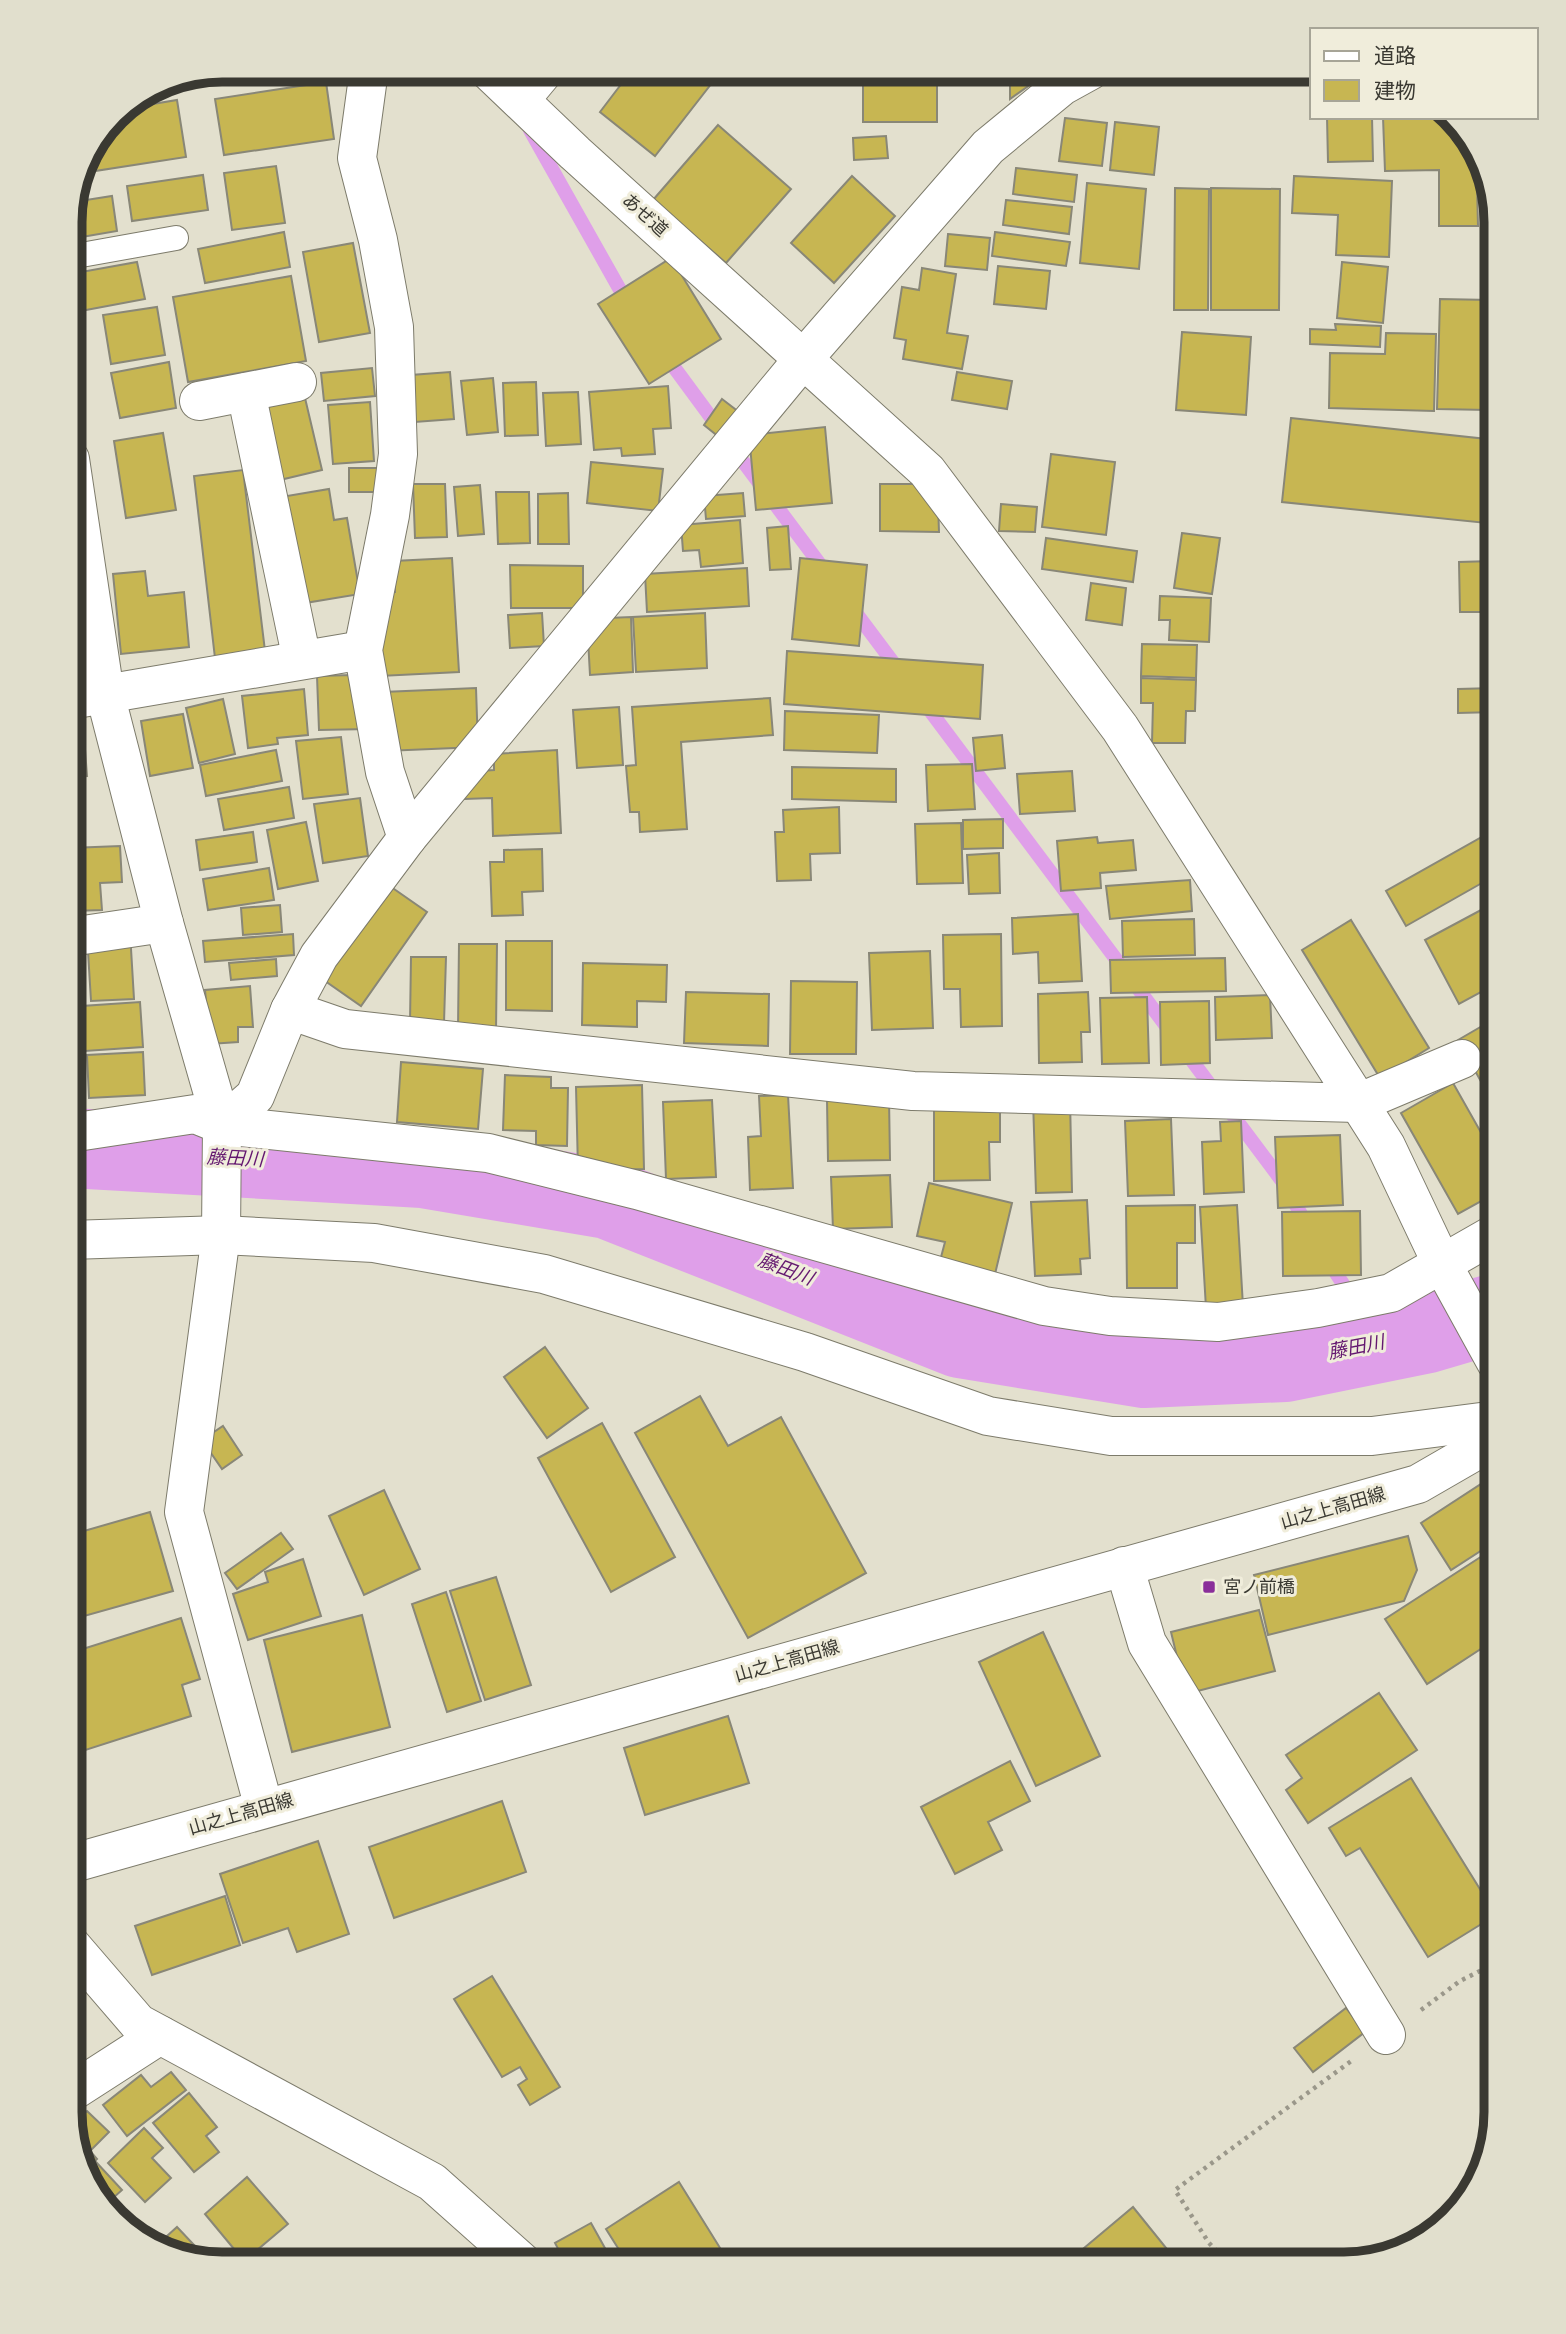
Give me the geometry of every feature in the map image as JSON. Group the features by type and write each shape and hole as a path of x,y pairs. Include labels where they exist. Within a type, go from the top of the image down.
{"street":[{"path":"367,82 357,158 378,240 394,327 398,454 390,515 363,650 385,772 407,838"},
{"name":"あぜ道","path":"501,82 575,153 926,471 1112,718 1386,1146 1443,1267 1484,1340"},
{"path":"520,100 535,82"},
{"path":"222,1137 255,1096 289,1010 319,956 407,838 804,358 988,147 1068,83"},
{"path":"199,401 298,382"},
{"path":"246,392 302,660"},
{"path":"83,628 88,697 164,923 222,1137 221,1235 184,1512 264,1808"},
{"path":"88,697 363,650"},
{"path":"83,935 164,923"},
{"path":"289,1010 345,1029 913,1091 1358,1103 1462,1059"},
{"path":"83,1131 195,1114 222,1137 488,1153 637,1190 1044,1306 1110,1316 1218,1322 1318,1308 1391,1293 1443,1267 1484,1241"},
{"path":"82,1240 221,1235 374,1243 544,1274 805,1352 988,1416 1111,1436 1372,1436 1484,1422"},
{"name":"山之上高田線","path":"82,1860 1418,1484 1484,1446"},
{"path":"1124,1566 1147,1643 1386,2035"},
{"path":"82,1958 138,2023 432,2182 510,2251"},
{"path":"82,2085 160,2035"}],"lane":[{"path":"83,255 176,238"}],"path":[{"path":"1217,2252 1175,2190 1460,1981 1484,1969"}],"building":[{"path":"326,82 334,139 224,155 215,99"},
{"path":"623,82 712,82 655,156 600,112"},
{"path":"863,83 937,83 937,122 863,122"},
{"path":"1010,83 1033,83 1010,99"},
{"path":"177,100 186,157 95,171 97,160 117,130 147,105"},
{"path":"1065,118 1107,123 1102,166 1059,161"},
{"path":"1327,119 1372,119 1373,161 1328,162"},
{"path":"1383,119 1438,119 1453,135 1453,140 1457,140 1473,169 1477,180 1478,226 1439,226 1439,170 1385,171"},
{"path":"1115,122 1159,127 1154,175 1110,170"},
{"path":"718,125 791,189 726,263 653,200"},
{"path":"886,136 888,158 854,160 853,138"},
{"path":"276,166 285,223 232,230 224,173"},
{"path":"1016,168 1077,175 1074,202 1013,194"},
{"path":"203,175 208,210 132,221 127,186"},
{"path":"852,176 895,216 834,283 791,243"},
{"path":"1294,176 1392,181 1389,257 1336,255 1338,215 1292,213"},
{"path":"1087,183 1146,189 1139,269 1080,263"},
{"path":"1175,188 1209,189 1208,310 1174,310"},
{"path":"1211,188 1280,189 1279,310 1211,310"},
{"path":"112,196 117,231 83,237 84,200"},
{"path":"1006,200 1072,207 1069,234 1003,225"},
{"path":"284,232 290,267 205,283 198,249"},
{"path":"995,232 1070,242 1066,266 992,256"},
{"path":"948,234 990,238 987,270 945,266"},
{"path":"353,243 370,333 319,342 303,252"},
{"path":"671,258 721,339 649,384 598,304"},
{"path":"137,262 145,299 83,311 83,272"},
{"path":"1342,262 1388,267 1383,323 1337,318"},
{"path":"998,266 1050,271 1046,309 994,304"},
{"path":"922,268 956,274 947,333 968,336 962,369 903,359 906,340 894,338 902,287 919,290"},
{"path":"291,276 306,361 188,382 173,297"},
{"path":"1440,299 1484,300 1484,410 1437,409"},
{"path":"157,307 165,355 111,364 103,315"},
{"path":"1335,324 1381,326 1380,347 1310,344 1310,329 1336,330"},
{"path":"1182,332 1251,337 1246,415 1176,410"},
{"path":"1386,333 1436,334 1434,411 1329,408 1330,353 1385,354"},
{"path":"169,362 176,408 120,418 111,373"},
{"path":"372,368 375,396 324,401 321,373"},
{"path":"450,372 454,419 415,422 411,375"},
{"path":"957,372 1012,381 1007,409 952,400"},
{"path":"493,378 498,432 467,435 461,381"},
{"path":"536,382 538,435 505,436 503,383"},
{"path":"668,386 671,428 653,429 655,454 622,456 621,448 594,450 589,392"},
{"path":"578,392 581,444 546,446 543,393"},
{"path":"305,398 322,470 280,480 263,408"},
{"path":"722,399 744,416 724,441 704,425"},
{"path":"370,402 374,461 333,464 328,405"},
{"path":"1291,418 1484,439 1484,523 1282,502"},
{"path":"825,427 832,503 756,510 749,435"},
{"path":"163,433 176,510 126,518 114,441"},
{"path":"1051,454 1115,462 1106,535 1042,527"},
{"path":"591,462 663,469 658,511 587,503"},
{"path":"349,468 384,468 385,492 349,492"},
{"path":"243,470 265,651 215,658 194,476"},
{"path":"413,484 445,484 447,537 415,538"},
{"path":"880,484 915,484 938,503 939,532 880,531"},
{"path":"480,485 484,534 458,536 454,487"},
{"path":"329,489 334,520 347,518 360,594 299,604 281,497"},
{"path":"496,492 529,492 530,543 498,544"},
{"path":"568,493 569,544 538,544 538,494"},
{"path":"743,493 745,516 706,519 704,496"},
{"path":"1001,504 1037,507 1035,532 999,531"},
{"path":"740,520 743,563 701,567 699,550 683,551 681,525"},
{"path":"788,526 791,569 770,570 767,528"},
{"path":"1182,533 1220,538 1212,594 1174,588"},
{"path":"1046,538 1137,551 1133,582 1042,569"},
{"path":"452,558 459,672 380,676 375,593 395,592 394,561"},
{"path":"800,558 867,565 859,646 792,639"},
{"path":"1484,561 1484,612 1460,612 1459,562"},
{"path":"510,565 583,566 583,608 511,608"},
{"path":"747,568 749,606 647,612 645,574"},
{"path":"145,571 148,596 184,592 189,647 121,654 113,574"},
{"path":"1091,583 1126,588 1122,625 1086,620"},
{"path":"1160,596 1211,598 1209,642 1169,640 1170,620 1159,620"},
{"path":"542,613 544,646 510,648 508,615"},
{"path":"705,613 707,668 636,672 633,617"},
{"path":"631,617 633,672 590,675 588,639 608,618"},
{"path":"1142,644 1197,645 1196,678 1141,676"},
{"path":"787,651 983,665 980,719 784,704"},
{"path":"353,675 369,729 319,730 317,676"},
{"path":"1141,678 1196,680 1195,711 1186,711 1185,743 1152,743 1153,703 1141,703"},
{"path":"476,688 478,747 385,751 383,692"},
{"path":"1484,688 1484,712 1458,713 1458,689"},
{"path":"304,689 308,735 277,738 278,744 248,748 242,696"},
{"path":"770,698 773,735 681,742 687,829 640,832 639,812 630,812 626,766 636,765 632,707"},
{"path":"223,699 235,754 199,763 186,708"},
{"path":"619,707 623,765 577,768 573,710"},
{"path":"785,711 879,715 877,753 784,750"},
{"path":"183,714 193,768 150,776 141,721"},
{"path":"83,723 83,723 87,776 83,776"},
{"path":"1002,735 1005,768 976,771 973,738"},
{"path":"341,737 348,794 303,799 296,741"},
{"path":"276,750 282,781 206,796 200,765"},
{"path":"557,750 561,833 493,836 492,798 465,799 463,772 494,770 494,754"},
{"path":"972,764 975,809 928,811 926,765"},
{"path":"792,767 896,769 896,802 792,799"},
{"path":"1072,771 1075,811 1020,814 1017,774"},
{"path":"289,787 294,818 224,830 218,799"},
{"path":"360,798 368,856 323,863 314,804"},
{"path":"839,807 840,853 810,854 811,880 777,881 775,832 784,832 783,810"},
{"path":"1003,819 1003,848 963,849 963,820"},
{"path":"306,822 318,881 278,889 267,830"},
{"path":"961,823 963,883 917,884 915,824"},
{"path":"253,832 257,862 200,870 196,840"},
{"path":"1484,836 1484,882 1406,926 1386,891"},
{"path":"1097,837 1098,843 1133,840 1136,870 1100,873 1101,888 1061,891 1057,841"},
{"path":"120,846 122,882 100,883 102,910 83,911 83,847"},
{"path":"542,849 543,891 522,892 523,915 492,916 490,862 504,862 504,850"},
{"path":"999,853 1000,893 969,894 967,855"},
{"path":"269,868 274,900 208,910 203,879"},
{"path":"1190,880 1192,911 1110,919 1106,886"},
{"path":"384,882 427,912 361,1006 318,976"},
{"path":"280,905 282,932 243,935 241,908"},
{"path":"1484,908 1484,990 1459,1004 1425,940"},
{"path":"1078,914 1082,981 1039,983 1038,952 1013,954 1012,918"},
{"path":"1194,919 1195,955 1123,957 1122,921"},
{"path":"1351,920 1429,1048 1380,1078 1302,950"},
{"path":"130,932 134,999 91,1001 87,935"},
{"path":"293,934 294,955 205,962 203,941"},
{"path":"1001,934 1002,1026 961,1027 960,989 944,989 943,935"},
{"path":"506,941 552,941 552,1011 506,1010"},
{"path":"459,944 497,944 496,1031 458,1029"},
{"path":"930,951 933,1028 872,1030 869,953"},
{"path":"411,957 446,957 444,1023 410,1022"},
{"path":"1225,958 1226,991 1111,993 1110,960"},
{"path":"276,959 277,976 231,980 229,963"},
{"path":"583,963 667,965 666,1002 637,1001 637,1027 582,1025"},
{"path":"83,973 85,1002 83,1002"},
{"path":"791,981 857,982 856,1054 790,1054"},
{"path":"250,986 253,1027 238,1027 238,1042 210,1044 205,990"},
{"path":"686,992 769,994 768,1046 684,1043"},
{"path":"1088,992 1090,1032 1081,1032 1082,1062 1039,1063 1038,994"},
{"path":"1270,995 1272,1038 1216,1040 1215,997"},
{"path":"1147,997 1149,1063 1102,1064 1100,998"},
{"path":"1209,1001 1210,1063 1161,1065 1160,1002"},
{"path":"140,1002 143,1047 85,1051 83,1006"},
{"path":"1484,1025 1484,1087 1458,1040"},
{"path":"143,1052 145,1095 89,1098 87,1055"},
{"path":"401,1062 483,1069 478,1129 397,1122"},
{"path":"505,1075 551,1077 551,1088 568,1088 567,1146 536,1145 536,1131 503,1130"},
{"path":"1453,1083 1484,1138 1484,1200 1458,1214 1401,1113"},
{"path":"642,1085 644,1169 578,1170 576,1087"},
{"path":"788,1095 793,1188 750,1190 748,1137 761,1136 759,1096"},
{"path":"889,1098 890,1160 828,1161 827,1100"},
{"path":"1070,1099 1072,1192 1036,1193 1033,1100"},
{"path":"712,1100 716,1177 666,1179 663,1102"},
{"path":"934,1104 1000,1104 1000,1142 989,1142 990,1180 934,1181"},
{"path":"1171,1119 1174,1195 1128,1196 1125,1121"},
{"path":"1241,1121 1244,1192 1204,1194 1202,1142 1221,1141 1220,1122"},
{"path":"1340,1135 1343,1205 1278,1208 1275,1137"},
{"path":"890,1175 892,1227 833,1229 831,1177"},
{"path":"929,1183 1012,1203 995,1274 940,1261 945,1242 917,1236"},
{"path":"1087,1200 1090,1258 1080,1259 1081,1274 1035,1276 1031,1202"},
{"path":"1195,1205 1195,1243 1177,1243 1177,1288 1127,1288 1126,1206"},
{"path":"1237,1205 1243,1306 1206,1308 1200,1207"},
{"path":"1360,1211 1361,1275 1283,1276 1282,1212"},
{"path":"545,1347 588,1408 547,1438 504,1377"},
{"path":"700,1396 728,1446 781,1417 866,1573 748,1638 635,1433"},
{"path":"602,1423 675,1557 611,1592 538,1458"},
{"path":"223,1426 242,1455 222,1469 202,1440"},
{"path":"1481,1484 1484,1489 1484,1549 1451,1570 1421,1523"},
{"path":"384,1490 420,1569 364,1595 329,1516"},
{"path":"150,1512 173,1591 82,1617 82,1531"},
{"path":"281,1533 293,1549 237,1589 225,1573"},
{"path":"1408,1536 1417,1570 1404,1601 1268,1635 1254,1575"},
{"path":"1484,1555 1484,1647 1427,1684 1385,1619"},
{"path":"303,1559 321,1616 248,1640 233,1594 268,1582 265,1572"},
{"path":"496,1577 531,1685 485,1700 450,1591"},
{"path":"446,1592 481,1701 447,1712 412,1604"},
{"path":"1259,1610 1275,1671 1186,1694 1171,1632"},
{"path":"362,1615 390,1727 292,1752 264,1640"},
{"path":"181,1618 200,1679 182,1685 191,1716 82,1751 82,1649"},
{"path":"1043,1632 1100,1756 1036,1786 979,1662"},
{"path":"1379,1693 1417,1750 1308,1823 1286,1790 1302,1778 1286,1755"},
{"path":"728,1716 749,1783 645,1815 624,1748"},
{"path":"1010,1761 1030,1801 988,1822 1002,1850 955,1874 921,1807"},
{"path":"1411,1778 1484,1896 1484,1922 1428,1957 1360,1848 1346,1856 1329,1828"},
{"path":"502,1801 526,1872 394,1918 369,1847"},
{"path":"318,1841 349,1934 297,1952 288,1928 243,1943 220,1874"},
{"path":"225,1896 240,1945 152,1975 135,1926"},
{"path":"492,1976 560,2087 530,2105 518,2085 527,2079 520,2067 502,2077 454,1999"},
{"path":"1346,2008 1365,2032 1313,2072 1294,2048"},
{"path":"171,2072 186,2090 127,2136 103,2105 141,2075 151,2087"},
{"path":"189,2093 217,2127 206,2136 219,2152 194,2172 153,2123"},
{"path":"87,2111 109,2132 90,2151 97,2159 92,2164 83,2130 82,2115"},
{"path":"144,2128 163,2148 152,2158 171,2178 145,2202 108,2163"},
{"path":"96,2162 122,2190 113,2198 127,2215 111,2197 93,2165"},
{"path":"247,2177 288,2224 256,2251 236,2251 205,2214"},
{"path":"679,2182 722,2251 620,2251 606,2229"},
{"path":"1133,2207 1169,2252 1080,2252"},
{"path":"591,2223 606,2250 559,2251 555,2243"},
{"path":"177,2227 199,2250 186,2247 164,2239"}],"waterway":[{"path":"530,130 628,304"},
{"path":"665,355 721,431"},
{"path":"733,448 828,575"},
{"path":"850,605 901,673"},
{"path":"922,700 1172,1034"},
{"path":"1184,1050 1282,1181 1309,1228"},
{"name":"藤田川","path":"83,1149 423,1168 608,1199 960,1338 1144,1368 1285,1362 1428,1333 1484,1317"},
{"path":"1328,1261 1381,1342"}],"place":[{"name":"宮ノ前橋","path":"1209,1587"}]}
